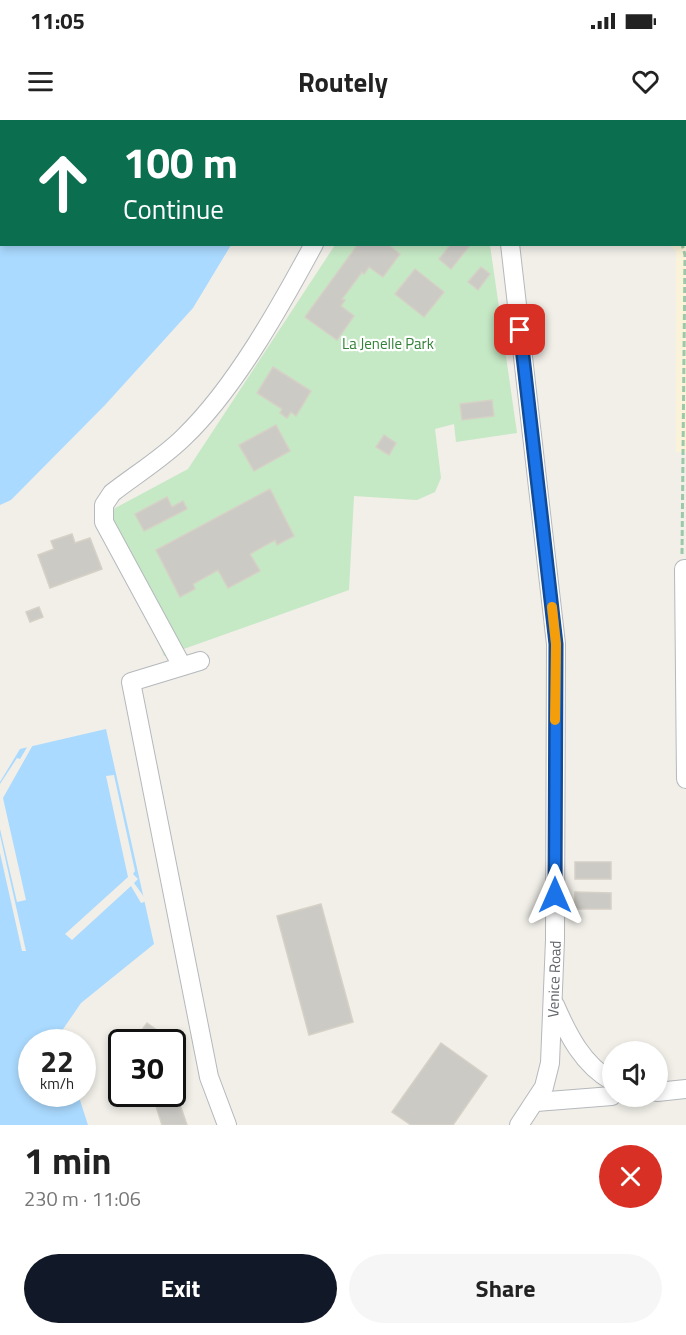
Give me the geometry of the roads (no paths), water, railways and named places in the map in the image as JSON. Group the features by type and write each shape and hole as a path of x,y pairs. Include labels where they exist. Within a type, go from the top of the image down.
{"street":[{"path":"182,666 105,522 104,505 112,493 183,438 212,405 245,360 313,246"},
{"name":"Venice Road","path":"510,246 556,644 553,1001 549,1072 536,1102 519,1125"},
{"path":"685,569 686,779"},
{"path":"200,661 131,682 209,1077 227,1125"},
{"path":"553,1001 565,1028 586,1061 602,1073"},
{"path":"668,1091 686,1089"},
{"path":"536,1102 602,1097"}],"water":[{"path":"0,246 230,246 193,308 105,405 11,500 0,505"},
{"path":"106,729 154,944 81,1003 63,1029 18,1029 18,1107 82,1107 88,1125 0,1125 0,853 22,951 26,951 0,835 0,782 20,749"}],"park label":[{"name":"La Jenelle Park","path":"388,343"}]}
